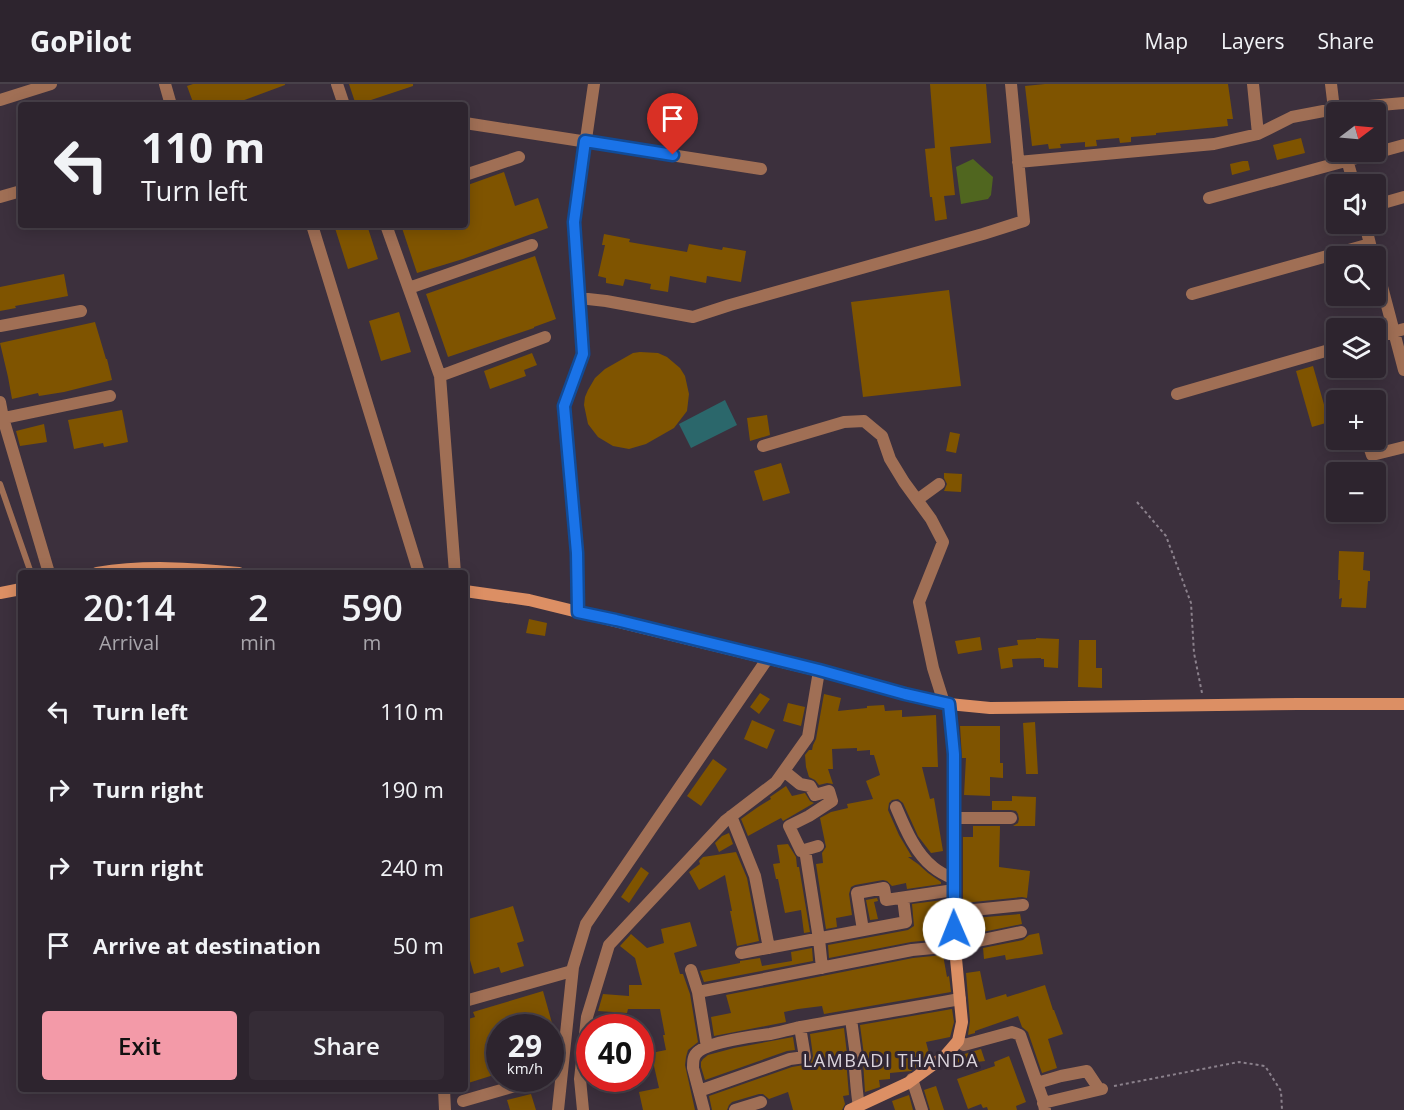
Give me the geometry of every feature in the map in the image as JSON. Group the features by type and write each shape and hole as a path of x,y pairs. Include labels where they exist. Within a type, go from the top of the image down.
{"main road":[{"path":"115,570 152,567 196,570"},
{"path":"0,593 18,590"},
{"path":"468,591 530,600 616,620 946,704 990,708 1404,704"},
{"path":"855,1108 912,1079 945,1056 958,1041 962,1022 954,946 954,754 946,704"}],"street":[{"path":"0,100 51,84"},
{"path":"165,84 170,102"},
{"path":"337,84 343,102"},
{"path":"578,612 577,553 564,406 583,354 574,222 594,84"},
{"path":"579,298 693,317 1024,221 1011,84"},
{"path":"1253,84 1258,134"},
{"path":"1331,84 1333,102"},
{"path":"1386,105 1404,104"},
{"path":"1018,162 1214,144 1258,134 1292,117 1326,111"},
{"path":"468,123 761,169"},
{"path":"1386,150 1404,145"},
{"path":"468,174 519,157"},
{"path":"1209,198 1340,162"},
{"path":"0,197 18,192"},
{"path":"1386,202 1404,197"},
{"path":"313,228 418,570"},
{"path":"387,228 440,376 455,570"},
{"path":"409,288 532,245"},
{"path":"1192,294 1326,261"},
{"path":"1386,293 1399,330 1404,370"},
{"path":"0,326 81,311"},
{"path":"440,376 545,337"},
{"path":"1177,394 1326,351"},
{"path":"2,418 110,396"},
{"path":"0,402 2,418 48,570"},
{"path":"764,446 843,422 864,421 882,436 890,459 931,519 943,542 919,602 933,668 946,704"},
{"path":"1370,450 1372,455 1404,447"},
{"path":"917,500 939,484"},
{"path":"564,1023 572,971 586,924 768,658"},
{"path":"583,1110 580,1079 587,1017 609,945 725,821 776,782 808,737 819,670"},
{"path":"784,771 800,783 810,786 816,795 828,791 832,801 789,826 801,851 818,846"},
{"path":"896,807 918,851 954,885"},
{"path":"731,816 755,876 769,948"},
{"path":"954,818 1011,818"},
{"path":"804,850 822,968"},
{"path":"863,930 857,893 884,888 886,900 954,885"},
{"path":"741,953 906,922 903,898"},
{"path":"954,912 1023,905"},
{"path":"698,992 912,950 954,946 1021,932"},
{"path":"692,970 707,1047"},
{"path":"468,1000 572,971"},
{"path":"704,1110 693,1068 693,1061 700,1050 753,1035 770,1034 960,999"},
{"path":"852,1018 857,1081 855,1108"},
{"path":"699,1091 790,1059 805,1057 800,1027"},
{"path":"958,1041 964,1045 1012,1032 1020,1035 1044,1106 1101,1089 1087,1071 1037,1083"},
{"path":"912,1079 922,1110"},
{"path":"444,1092 445,1110"},
{"path":"463,1101 494,1092"},
{"path":"557,1092 558,1110"},
{"path":"735,1110 761,1102"}],"lane":[{"path":"0,484 30,570"}],"path":[{"path":"1137,502 1166,536 1191,603 1194,652 1204,705"},
{"path":"1101,1089 1239,1062 1265,1066 1281,1091 1282,1110"}],"green space":[{"path":"973,159 993,177 991,195 988,199 961,204 956,167"}],"shaded area":[{"path":"725,400 737,425 691,448 679,424"}],"building":[{"path":"193,84 285,84 239,102 193,102 187,86"},
{"path":"349,84 413,84 413,86 365,102 355,102"},
{"path":"930,84 986,84 991,143 950,147 955,195 944,196 947,219 935,221 925,149 935,148"},
{"path":"1045,84 1228,84 1233,119 1227,119 1228,126 1131,137 1131,142 1120,143 1119,138 1096,140 1097,146 1085,147 1085,142 1060,144 1061,148 1049,149 1048,144 1032,146 1025,86"},
{"path":"1301,138 1305,153 1277,160 1273,145"},
{"path":"1248,161 1250,170 1232,175 1230,164"},
{"path":"504,172 515,206 538,198 548,228 417,273 402,228 468,228 468,185"},
{"path":"335,228 368,228 378,259 348,269"},
{"path":"604,234 630,239 629,242 687,252 689,244 722,250 723,247 746,251 741,282 707,276 706,283 670,276 668,292 650,289 651,284 625,279 623,286 606,283 606,278 598,276 605,245 602,245"},
{"path":"535,256 556,319 448,357 426,294"},
{"path":"64,274 68,296 0,311 0,287"},
{"path":"949,290 961,386 863,397 851,302"},
{"path":"399,312 411,352 381,361 369,321"},
{"path":"95,322 112,380 64,392 39,396 38,393 12,399 0,343"},
{"path":"532,353 537,365 524,370 526,376 490,389 484,371"},
{"path":"633,353 658,353 680,368 685,376 689,394 687,411 674,428 646,444 629,449 613,446 598,437 588,424 584,405 585,397 595,378 605,369"},
{"path":"1313,366 1326,408 1326,423 1312,427 1296,371"},
{"path":"122,410 128,442 104,447 103,443 74,449 68,420"},
{"path":"767,415 770,435 750,441 747,418"},
{"path":"44,424 47,442 20,446 16,431"},
{"path":"950,432 960,434 956,453 946,451"},
{"path":"781,463 790,493 763,501 754,471"},
{"path":"944,473 962,474 961,492 944,491 947,484"},
{"path":"1339,551 1364,552 1363,570 1370,571 1366,608 1341,607 1340,580 1338,580"},
{"path":"529,619 547,623 545,636 526,633"},
{"path":"980,637 982,650 958,654 955,641"},
{"path":"1059,639 1058,668 1044,667 1044,659 1041,658 1012,659 1013,667 1001,669 998,648 1018,645 1017,640"},
{"path":"1079,640 1096,640 1096,668 1102,668 1102,688 1078,687"},
{"path":"760,693 770,699 759,714 750,707"},
{"path":"824,694 841,698 838,711 884,705 885,711 902,710 902,717 936,715 938,767 922,767 930,799 934,798 943,851 931,853 918,836 903,803 898,799 892,800 888,810 912,857 908,857 941,884 907,889 906,883 892,886 883,880 855,885 851,887 849,894 852,915 836,918 837,927 826,929 816,864 823,863 822,853 826,847 820,818 831,812 848,808 847,804 873,799 866,781 880,775 874,755 870,755 870,750 857,751 857,748 832,749 833,769 828,769 833,784 819,785 809,777 805,755 812,750 816,739"},
{"path":"788,703 805,707 801,726 783,721"},
{"path":"752,720 775,730 767,749 744,739"},
{"path":"1035,722 1038,774 1026,774 1023,723"},
{"path":"960,726 1000,726 1000,763 1003,763 1003,778 990,777 990,796 964,795 966,758 962,758"},
{"path":"713,759 727,769 701,806 687,796"},
{"path":"786,786 792,796 805,793 814,803 783,821 781,818 748,836 741,819"},
{"path":"1012,796 1036,797 1035,826 1013,826 1018,823 1019,819 1016,811 992,810 992,801 1012,801"},
{"path":"973,826 1000,826 999,867 1030,871 1027,898 963,903 963,837 973,837"},
{"path":"729,833 733,844 719,852 715,843"},
{"path":"788,844 796,857 797,867 799,867 810,932 804,933 801,910 785,913 778,879 776,879 773,864 780,863 777,845"},
{"path":"736,852 747,878 759,941 737,946 725,875 699,890 689,872 700,864 699,861 703,857"},
{"path":"641,867 649,873 629,903 621,897"},
{"path":"877,898 878,901 874,902 878,919 870,920 866,900"},
{"path":"943,900 946,919 936,920 940,939 911,942 829,958 828,945 908,930 914,926 912,904"},
{"path":"513,906 524,941 517,943 524,966 501,973 499,967 474,974 468,953 468,919"},
{"path":"1020,914 1022,924 963,936 963,919"},
{"path":"690,922 697,946 674,953 680,974 683,974 690,994 698,1042 688,1050 685,1065 695,1110 643,1110 639,1092 654,1092 654,1089 659,1088 654,1066 654,1052 666,1050 660,1009 628,1009 627,1013 598,1011 603,994 629,996 629,985 642,985 635,958 620,946 631,934 647,948 664,943 661,929"},
{"path":"1039,933 1043,954 1006,960 1005,955 984,959 983,948 1023,940 1029,935"},
{"path":"812,948 813,961 704,982 700,971 760,958 762,966 792,961 791,952"},
{"path":"943,955 951,992 824,1014 822,1006 798,1009 784,1012 786,1022 714,1036 711,1017 731,1013 726,995 913,958"},
{"path":"980,971 986,1000 1006,994 1007,997 1045,985 1063,1034 1048,1039 1057,1068 1042,1073 1028,1032 1022,1027 1018,1016 968,1035 970,1021 966,973"},
{"path":"543,991 549,1014 486,1014 486,1077 468,1083 468,1019 475,1017 473,1012"},
{"path":"952,1009 954,1022 950,1037 926,1042 930,1057 911,1071 890,1073 890,1079 879,1080 880,1087 865,1092 860,1025"},
{"path":"844,1028 849,1095 843,1096 845,1104 842,1110 793,1110 788,1092 769,1099 759,1094 732,1102 727,1110 712,1110 709,1096 792,1067 810,1064 813,1056 810,1034"},
{"path":"793,1037 795,1050 705,1080 701,1062 708,1055"},
{"path":"981,1049 985,1061 945,1066 955,1057"},
{"path":"1009,1056 1026,1102 1016,1106 1017,1110 988,1110 981,1104 968,1109 957,1079 995,1066 994,1062"},
{"path":"936,1086 944,1110 930,1110 924,1090"},
{"path":"531,1094 536,1110 510,1110 507,1100"},
{"path":"909,1095 913,1110 895,1110 892,1101"}],"district":[{"name":"LAMBADI THANDA","path":"891,1060"}],"route":[{"path":"673,155 585,141 574,222 583,354 564,406 577,553 578,612 949,704 954,754 954,929"}]}
